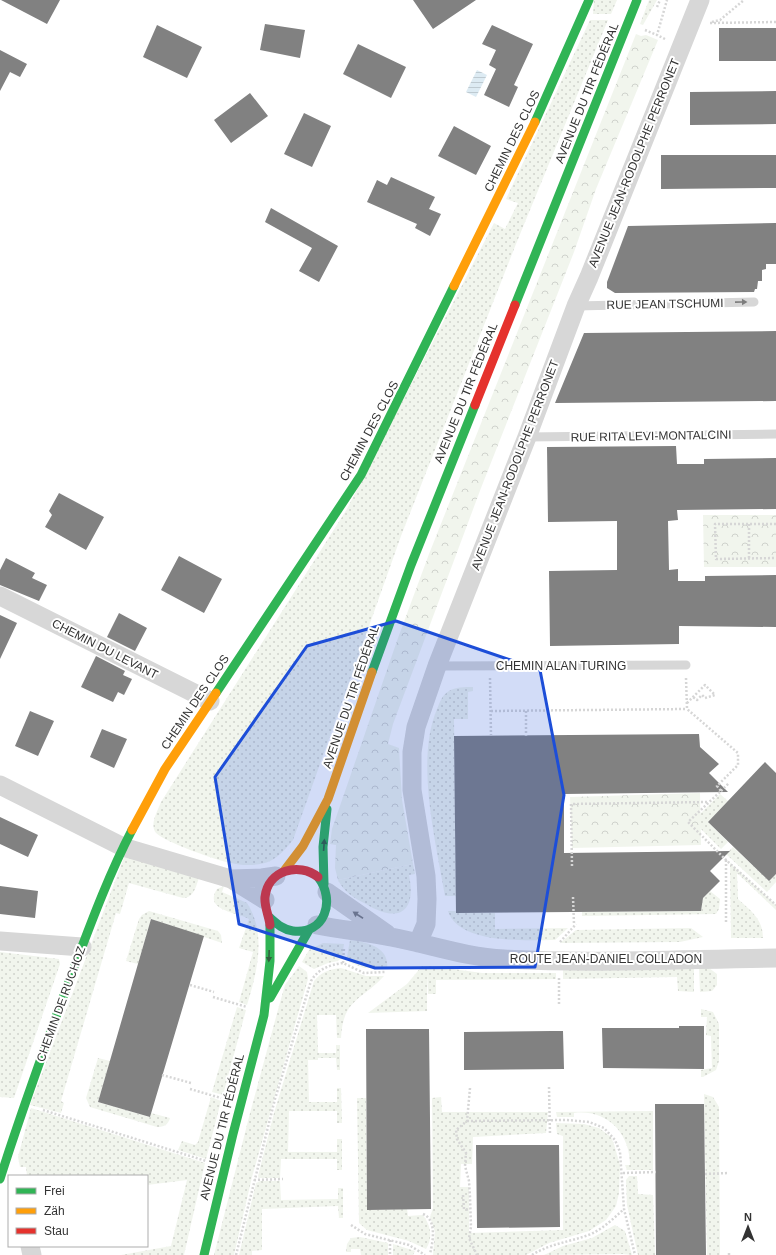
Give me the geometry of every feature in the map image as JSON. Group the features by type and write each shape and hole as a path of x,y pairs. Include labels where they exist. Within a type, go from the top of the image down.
{"main road":[{"name":"CHEMIN DES CLOS","path":"123,846 165,768 361,475 536,120 589,0"},
{"name":"AVENUE DU TIR FÉDÉRAL","path":"280,873 303,846 328,799 373,669 414,558 637,0"},
{"name":"AVENUE DU TIR FÉDÉRAL","path":"325,888 323,847 328,799"},
{"name":"CHEMIN DE RUCHOZ","path":"4,1171 23,1106 82,946 123,846"},
{"path":"297,869 310,872 325,888 327,910 313,927 296,932 282,929 267,908 266,891 280,873 297,869"},
{"name":"AVENUE DU TIR FÉDÉRAL","path":"204,1255 224,1167 266,1006 270,953 267,908"},
{"name":"AVENUE DU TIR FÉDÉRAL","path":"266,1006 313,927"}],"street":[{"name":"AVENUE JEAN-RODOLPHE PERRONET","path":"418,943 426,924 427,899 426,876 412,790 412,752 416,726 437,666 527,437 576,306 589,278 700,0"},
{"name":"CHEMIN DU LEVANT","path":"0,596 210,702"},
{"path":"0,785 123,846 231,879 262,878 280,873"},
{"path":"231,879 267,908"},
{"name":"ROUTE JEAN-DANIEL COLLADON","path":"325,888 391,937"},
{"name":"ROUTE JEAN-DANIEL COLLADON","path":"313,927 391,937 448,951 502,959 558,961 776,958"},
{"path":"0,941 82,946"}],"lane":[{"name":"RUE JEAN TSCHUMI","path":"576,306 754,302"},
{"name":"RUE RITA LEVI-MONTALCINI","path":"527,437 776,434"},
{"name":"CHEMIN ALAN TURING","path":"437,666 686,666"}],"path":[{"path":"657,35 667,0"},
{"path":"744,0 720,20 708,23 776,22"},
{"path":"645,30 671,41"},
{"path":"776,524 715,524 716,558 776,558"},
{"path":"749,524 749,558"},
{"path":"490,666 491,736"},
{"path":"686,666 687,709"},
{"path":"687,703 693,697 705,685 715,694 705,698 702,695 697,700 693,697"},
{"path":"491,711 687,709 738,753 738,765 717,786 721,791"},
{"path":"526,710 526,736"},
{"path":"729,783 688,822 726,860 776,905"},
{"path":"572,866 571,804 709,802"},
{"path":"726,860 726,923"},
{"path":"560,942 575,924 573,897"},
{"path":"343,964 345,940"},
{"path":"236,1255 275,1099 308,987 314,975 323,968 343,964 364,972 385,972"},
{"path":"559,982 559,1004"},
{"path":"190,985 214,992"},
{"path":"213,997 249,1008"},
{"path":"162,1075 191,1083"},
{"path":"549,1087 550,1134"},
{"path":"467,1121 470,1088"},
{"path":"190,1089 225,1099"},
{"path":"23,1106 61,1116 208,1162"},
{"path":"477,1255 469,1238 469,1181 465,1166 466,1153 457,1139 456,1130 467,1121 550,1120 589,1122 604,1128 612,1135 619,1147 623,1173 624,1209 635,1255"},
{"path":"623,1173 656,1172"},
{"path":"705,1174 728,1174"},
{"path":"254,1180 283,1179"},
{"path":"463,1195 464,1209 470,1210"},
{"path":"532,1255 552,1244 591,1234 605,1226 624,1209"},
{"path":"423,1214 431,1221 430,1254"},
{"path":"351,1224 364,1234 409,1245 425,1255"},
{"path":"390,1240 390,1255"}],"highlighted area":[{"path":"396,621 540,670 564,795 535,967 375,968 239,924 215,777 307,646"}],"green space":[{"path":"594,0 617,0 611,14 593,14"},
{"path":"649,0 657,0 643,25 640,24"},
{"path":"590,20 608,20 516,244 401,536 293,840 283,852 266,863 240,865 224,862 192,851 161,837 156,833 153,826 161,802 347,509 494,223 505,229 518,203 506,199"},
{"path":"636,34 641,36 646,35 658,40 596,189 574,252 481,488 393,724 388,744 399,748 402,800 413,864 338,880 335,868 336,845 330,844 332,829 398,638 429,554"},
{"path":"703,515 776,515 776,567 704,567"},
{"path":"473,687 473,691 468,692 468,719 454,719 456,896 445,896 429,802 427,777 431,730 437,709 445,695 454,689"},
{"path":"700,793 701,845 572,848 570,797"},
{"path":"720,794 728,801 708,822 728,842 721,849 693,821"},
{"path":"733,847 769,881 776,874 776,882 767,892 726,854"},
{"path":"125,855 199,878 196,888 190,896 183,898 129,883 120,914 116,913 61,1101 64,1103 61,1113 30,1105"},
{"path":"730,863 776,905 776,910 737,873 738,899 759,920 763,938 731,938"},
{"path":"413,864 415,874 409,875 411,888 410,899 407,906 402,911 395,913 387,913 377,910 357,899 346,891 338,880"},
{"path":"224,886 222,892 247,903 257,927 257,966 247,1005 239,1002 253,952 239,948 249,919 224,910 218,906 215,902 214,896 217,889"},
{"path":"710,891 720,899 719,909 716,914 582,916 582,912 701,911 703,898"},
{"path":"149,911 218,931 221,935 222,943 151,919 138,964 126,961 139,919 142,915"},
{"path":"448,911 456,911 456,913 495,913 495,929 568,928 555,940 512,940 495,938 479,935 465,930 455,922"},
{"path":"691,928 703,937 680,942 560,943 576,930"},
{"path":"350,940 363,942 376,947 385,955 387,969 383,967 364,968 349,962 347,957"},
{"path":"323,943 344,944 342,957 338,961 328,963 314,969 302,962 309,950"},
{"path":"0,952 59,959 60,964 14,1098 0,1097"},
{"path":"299,966 307,972 308,979 252,1177 234,1255 214,1255 249,1117 285,985"},
{"path":"422,966 482,973 556,973 556,979 436,980 436,994 428,994 427,974 427,1011 368,1013 407,984"},
{"path":"341,968 366,976 384,976 349,1008 342,1025 341,1038 337,1038 336,1015 317,1015 318,1053 336,1053 336,1045 340,1045 340,1070 337,1070 336,1058 318,1058 318,1060 308,1060 309,1102 337,1102 337,1088 341,1088 342,1123 337,1123 337,1111 289,1111 288,1152 337,1152 337,1139 342,1139 342,1170 337,1170 337,1159 281,1159 280,1178 259,1178 258,1176 274,1113 314,981 326,972"},
{"path":"694,968 694,992 678,991 677,977 563,979 563,969"},
{"path":"699,968 709,968 717,974 717,985 712,991 700,992"},
{"path":"237,1007 246,1010 223,1095 212,1092"},
{"path":"701,1009 713,1012 719,1024 719,1061 716,1070 703,1077 701,1077 701,1070 712,1068 711,1036 706,1035 707,1017 701,1017"},
{"path":"98,1058 110,1061 98,1102 150,1117 151,1113 170,1118 167,1124 157,1127 90,1107 86,1098"},
{"path":"704,1094 713,1097 719,1107 720,1255 707,1255"},
{"path":"211,1097 221,1101 206,1159 178,1150 182,1141 195,1145 198,1142"},
{"path":"441,1097 442,1112 548,1112 546,1133 473,1137 472,1164 461,1164 460,1187 469,1187 469,1233 563,1230 563,1136 557,1134 556,1123 584,1124 599,1128 611,1137 620,1165 619,1193 616,1206 606,1220 589,1231 549,1243 526,1255 433,1255 435,1232 430,1217 433,1208 432,1098"},
{"path":"357,1098 366,1098 367,1210 407,1209 408,1216 423,1215 428,1223 430,1232 430,1241 426,1249 409,1241 367,1230 359,1223"},
{"path":"31,1108 205,1163 184,1255 121,1255 171,1246 187,1180 148,1185 148,1175 27,1175 26,1167 20,1167 18,1157"},
{"path":"653,1111 653,1170 627,1170 625,1165 630,1165 626,1143 621,1133 606,1119 597,1115 586,1113 574,1113 574,1117 557,1117 556,1112"},
{"path":"629,1176 637,1176 638,1194 653,1195 655,1255 638,1255 627,1205 626,1180"},
{"path":"260,1181 280,1181 281,1200 338,1199 338,1188 343,1188 343,1218 339,1218 338,1206 262,1209 262,1250 252,1251 252,1255 239,1255 256,1183"},
{"path":"615,1225 625,1231 632,1255 544,1255 563,1246 592,1238"},
{"path":"360,1237 388,1243 388,1255 361,1255 360,1249 351,1249 351,1252 346,1252 347,1244 351,1238"},
{"path":"393,1244 415,1251 413,1255 393,1255"}],"shaded area":[{"path":"477,70 487,75 476,97 466,92"}],"building":[{"path":"1,0 60,0 47,24"},
{"path":"413,0 476,0 433,29"},
{"path":"265,24 305,30 300,58 260,50"},
{"path":"157,25 202,47 187,78 143,57"},
{"path":"492,25 533,44 514,85 518,87 509,107 484,95 496,69 489,65 496,50 482,44"},
{"path":"719,28 776,28 776,61 719,61"},
{"path":"358,44 406,67 391,98 343,74"},
{"path":"0,50 27,64 20,77 10,72 0,91"},
{"path":"776,91 776,124 690,125 690,92"},
{"path":"250,93 268,116 231,143 214,120"},
{"path":"304,113 331,126 312,167 284,154"},
{"path":"454,126 491,146 476,175 438,156"},
{"path":"661,155 776,155 776,188 661,189"},
{"path":"391,177 435,197 429,209 441,214 430,236 415,228 417,224 367,202 377,180 387,185"},
{"path":"271,208 338,246 319,282 299,271 312,248 265,222"},
{"path":"776,223 776,264 766,264 766,269 762,270 762,281 758,281 757,289 755,289 754,292 615,293 607,288 607,282 628,226"},
{"path":"776,331 776,401 555,403 584,333"},
{"path":"676,446 677,464 704,464 704,459 776,458 776,509 677,510 678,520 668,521 669,570 678,569 678,581 705,581 705,576 776,575 776,627 679,626 679,644 550,646 549,571 617,570 617,521 548,522 547,447"},
{"path":"59,493 104,517 86,550 45,527 52,515 49,511"},
{"path":"179,556 222,579 204,613 161,590"},
{"path":"6,558 35,573 32,578 47,585 39,601 0,585 0,570"},
{"path":"119,613 147,628 135,651 107,637"},
{"path":"0,615 17,623 0,659"},
{"path":"96,656 125,671 123,675 132,679 124,695 118,692 113,702 81,687"},
{"path":"30,711 54,721 38,756 15,746"},
{"path":"102,729 127,739 114,768 90,757"},
{"path":"699,734 700,747 719,764 709,773 728,792 564,794 564,853 730,851 710,871 720,881 703,898 701,911 456,913 454,736"},
{"path":"765,762 776,773 776,874 769,881 708,822"},
{"path":"0,817 38,835 28,857 0,844"},
{"path":"0,886 38,891 35,918 0,914"},
{"path":"151,919 204,936 150,1117 98,1102"},
{"path":"679,1026 704,1026 704,1069 603,1068 602,1028 679,1028"},
{"path":"366,1029 429,1029 431,1209 367,1210"},
{"path":"563,1031 564,1069 464,1070 464,1032"},
{"path":"655,1104 704,1104 706,1255 656,1255"},
{"path":"476,1145 559,1145 560,1227 477,1228"}],"traffic: fast":[{"path":"535,122 589,0"},
{"path":"515,305 637,0"},
{"path":"216,693 361,475 454,286"},
{"path":"372,672 411,565 475,405"},
{"path":"324,884 323,847 327,809"},
{"path":"0,1179 33,1080 83,943 106,886 132,830"},
{"path":"269,917 280,926 293,931 304,931 320,922 324,914 326,896 318,877"},
{"path":"204,1255 233,1134 264,1015 270,961 270,925"},
{"path":"270,998 309,930"}],"traffic: slow":[{"path":"454,286 535,122"},
{"path":"284,871 303,846 328,799 372,672"},
{"path":"132,830 165,769 216,693"}],"traffic: jam":[{"path":"475,405 515,305"},
{"path":"270,925 265,904 265,897 267,888 272,880 286,871 294,870 310,872 318,877"}]}
